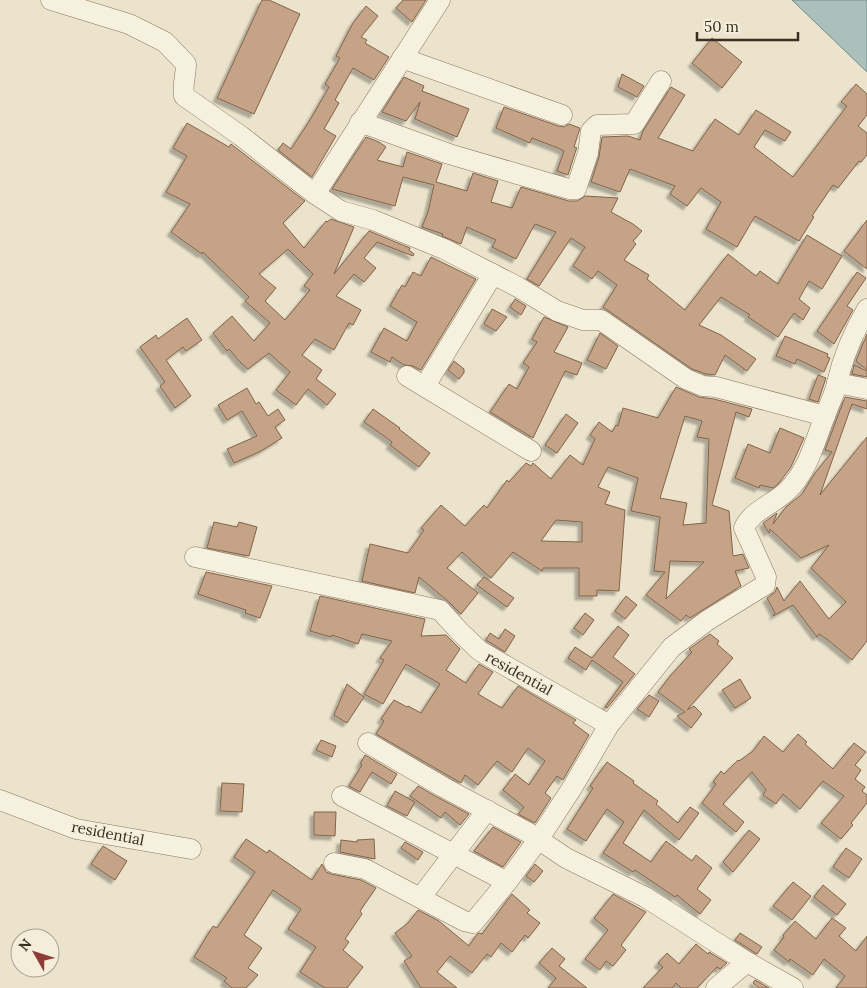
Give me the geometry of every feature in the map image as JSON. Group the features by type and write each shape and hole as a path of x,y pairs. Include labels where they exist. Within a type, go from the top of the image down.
{"street":[{"path":"51,0 128,24 165,42 186,64 186,75 182,88 184,96 241,136 341,212 374,220 444,249 518,287 557,311 583,320 601,320 686,379 703,386 716,387 825,416"},
{"path":"315,194 440,0"},
{"path":"402,58 562,115"},
{"path":"360,122 474,162 576,189 588,152 591,131 597,125 634,124 661,81"},
{"path":"425,386 493,274"},
{"path":"334,863 365,869 422,897 464,921 473,923 538,840 572,788 609,725 672,647 708,620 765,585 766,577 744,528 748,520 787,492 804,472 833,400 841,365 853,333 867,309"},
{"path":"407,376 531,450"},
{"path":"837,383 867,389"},
{"name":"residential","path":"194,557 440,610 459,632 480,651 609,725"},
{"path":"368,743 529,833 566,858 645,897 747,962 793,988"},
{"path":"342,796 507,882"},
{"name":"residential","path":"0,800 76,829 191,849"},
{"path":"422,897 487,810"},
{"path":"716,988 747,962"}],"water":[{"path":"792,0 867,0 867,72"}],"building":[{"path":"262,0 269,0 300,14 254,114 217,98"},
{"path":"403,0 426,0 412,22 396,8"},
{"path":"366,6 378,16 361,37 367,40 365,43 389,57 374,80 353,68 335,100 339,103 324,129 336,136 312,177 278,150 283,143 291,149 310,120 329,87 325,84 340,58 336,56 353,23"},
{"path":"712,38 742,62 722,88 692,63"},
{"path":"622,74 644,86 637,97 618,87"},
{"path":"404,77 424,86 422,91 469,109 457,137 415,119 420,102 406,121 382,112"},
{"path":"856,84 867,94 867,115 858,126 867,133 867,155 861,162 859,161 838,188 833,185 812,216 814,217 799,241 755,216 737,247 706,229 721,202 701,188 687,206 670,194 675,186 630,169 620,192 591,182 599,157 602,137 628,136 640,140 643,131 671,87 685,95 658,138 693,151 715,119 739,135 756,110 791,132 785,141 765,130 754,147 793,177 847,106 841,102"},
{"path":"504,107 558,126 564,127 569,124 580,128 574,147 577,148 568,175 557,171 564,151 532,138 530,143 496,128"},
{"path":"187,123 229,147 231,144 305,201 283,223 304,248 326,221 331,219 354,227 334,274 369,231 410,248 409,250 414,254 413,256 377,242 364,258 376,268 364,282 354,274 336,296 361,310 353,325 349,323 334,350 315,339 302,355 322,370 316,379 336,394 327,405 308,389 296,405 276,390 290,372 269,353 248,369 229,349 227,351 213,333 232,316 254,341 270,323 245,301 249,297 203,252 202,254 171,232 190,204 166,192 187,156 173,148","holes":["288,249 313,274 304,286 310,290 285,320 265,301 276,288 259,274"]},
{"path":"366,137 386,147 377,160 403,167 407,152 442,164 436,182 467,191 473,173 498,181 491,202 512,208 521,187 569,201 577,201 585,196 618,198 611,212 642,231 633,241 636,244 624,260 649,275 647,279 685,310 728,254 756,276 760,271 778,284 807,235 842,256 822,289 809,281 799,299 810,308 803,320 794,313 778,337 748,317 750,315 721,297 699,325 721,335 756,359 747,371 725,355 715,375 706,374 692,369 603,307 617,285 598,271 592,279 573,266 585,247 571,238 539,286 527,279 556,232 535,224 516,259 492,247 496,240 467,227 461,244 442,236 443,234 422,227 428,212 434,185 403,177 395,206 332,189"},
{"path":"867,220 867,269 844,251"},
{"path":"431,257 476,279 421,370 413,366 404,365 392,357 390,362 371,352 384,328 407,341 417,322 390,306 402,285 405,287 413,272 421,276"},
{"path":"857,272 866,278 847,306 853,310 834,344 817,331"},
{"path":"515,299 526,306 521,315 510,307"},
{"path":"492,309 507,317 496,331 484,324"},
{"path":"544,317 568,327 554,352 582,363 577,375 565,371 533,438 490,412 509,384 517,389 529,367 523,363 537,342 532,339"},
{"path":"187,318 202,340 186,351 183,347 166,360 191,396 175,408 160,386 165,382 140,347 156,335 158,339"},
{"path":"600,333 618,346 606,369 587,360"},
{"path":"867,334 867,370 856,361"},
{"path":"785,336 828,354 827,357 830,358 824,372 797,359 795,364 776,356"},
{"path":"454,361 464,369 464,373 459,379 448,370"},
{"path":"854,365 867,371 867,377 852,374"},
{"path":"818,375 826,378 818,402 809,399"},
{"path":"676,387 699,397 752,409 749,417 736,412 712,505 729,511 733,556 743,554 749,568 735,571 741,586 690,618 686,615 681,621 646,595 665,572 654,571 660,517 631,511 638,478 608,467 598,487 610,492 605,504 625,510 619,591 597,590 597,596 579,596 579,568 543,568 542,571 513,552 491,578 462,552 447,568 478,593 461,614 419,577 415,593 362,581 370,544 408,553 424,530 421,528 441,505 465,526 484,505 487,508 507,480 509,482 526,463 531,466 533,463 551,479 570,455 583,465 595,439 590,435 599,422 612,432 616,425 618,426 623,408 658,418","holes":["685,416 702,421 697,437 709,439 706,523 683,525 687,503 660,498","556,520 582,522 582,542 541,541","670,561 704,562 666,599"]},
{"path":"247,388 256,404 259,402 268,416 278,409 285,420 275,427 282,438 261,451 234,463 227,449 257,436 242,411 227,420 218,405"},
{"path":"845,397 867,401 867,409 852,404 820,495 867,437 867,641 852,660 819,634 817,637 793,605 773,616 775,613 767,598 775,592 777,587 784,601 800,581 829,619 846,602 811,568 829,545 801,558 770,529 769,533 763,523 777,513 773,524 786,507 802,494 815,473 832,452 825,450"},
{"path":"373,409 430,453 419,467 390,445 392,442 364,422"},
{"path":"566,414 578,423 557,453 545,445"},
{"path":"780,428 804,438 791,467 779,483 773,488 760,485 759,488 735,478 748,444 770,453"},
{"path":"214,522 237,527 239,522 257,527 249,556 207,548"},
{"path":"206,572 272,586 260,618 245,613 246,610 198,594"},
{"path":"484,577 514,598 507,607 477,585"},
{"path":"320,596 425,619 421,636 446,635 460,649 446,670 466,683 479,664 493,672 478,694 502,708 518,686 576,720 573,723 589,735 563,780 557,776 545,793 551,798 535,823 518,814 524,807 503,790 515,774 529,785 545,761 528,748 512,772 497,761 478,785 465,775 461,783 376,734 384,721 381,719 394,700 421,713 440,684 406,664 383,704 364,694 384,660 380,658 392,641 362,634 358,644 332,635 331,637 310,631"},
{"path":"626,596 637,605 625,619 615,611"},
{"path":"585,613 594,620 583,635 574,628"},
{"path":"618,626 629,635 613,657 635,674 607,708 605,707 623,682 592,660 586,670 568,658 575,647 592,658"},
{"path":"505,629 515,636 505,652 486,640 490,633 499,639"},
{"path":"710,634 719,641 717,644 733,658 687,710 694,706 702,714 691,728 677,716 685,712 658,692 692,652 689,649"},
{"path":"740,679 751,698 735,708 722,690"},
{"path":"347,684 364,697 347,723 334,715"},
{"path":"649,695 659,701 649,717 637,709"},
{"path":"798,734 807,742 805,744 833,769 854,743 866,752 855,765 861,770 855,779 865,787 862,791 867,795 867,803 851,823 853,825 841,839 821,823 844,796 823,781 800,809 783,794 776,804 763,795 766,790 752,772 723,804 744,822 736,832 702,803 716,784 713,782 721,771 724,774 738,760 753,751 764,736 783,752"},
{"path":"321,740 336,746 332,757 316,750"},
{"path":"365,755 397,774 391,784 372,772 360,792 349,786 362,765 360,764"},
{"path":"607,762 658,801 656,804 678,823 690,807 699,813 679,840 644,810 623,843 651,862 666,841 692,861 696,855 712,868 697,889 711,900 700,914 677,895 675,897 635,870 633,872 603,853 624,822 607,809 586,841 567,829 593,788 590,786"},
{"path":"222,783 244,784 242,812 220,811"},
{"path":"418,786 469,814 460,825 445,812 441,818 410,796"},
{"path":"395,791 415,802 407,816 387,806"},
{"path":"314,812 336,812 335,836 314,835"},
{"path":"493,827 521,842 503,867 474,851"},
{"path":"749,830 760,839 733,872 723,862"},
{"path":"246,839 267,853 269,850 312,880 322,864 326,872 361,880 376,888 360,911 362,914 345,939 349,942 343,950 363,967 347,988 325,988 300,972 316,947 288,929 301,909 273,890 244,935 262,948 248,968 258,975 246,988 232,988 224,981 227,978 194,957 213,926 217,928 255,872 234,857"},
{"path":"374,839 375,859 340,852 341,840 357,842 357,840"},
{"path":"405,842 423,852 418,860 401,848"},
{"path":"103,846 127,861 115,880 91,864"},
{"path":"846,848 862,859 849,878 833,867"},
{"path":"535,864 543,871 534,882 526,876"},
{"path":"793,882 811,896 792,920 773,906"},
{"path":"823,885 846,904 837,915 814,897"},
{"path":"512,894 530,910 527,913 540,923 528,938 525,935 512,952 501,943 491,957 487,954 472,973 450,956 437,972 457,988 421,988 404,961 412,956 395,933 408,923 418,910 439,921 469,946 477,934 482,934"},
{"path":"613,894 646,912 621,945 626,950 613,966 606,961 600,970 585,959 608,930 594,918"},
{"path":"832,918 846,928 839,936 856,951 867,936 867,988 836,988 845,976 824,959 813,975 790,959 789,962 774,950 784,937 783,935 795,921 816,939"},
{"path":"740,933 762,947 757,954 735,940"},
{"path":"696,944 708,954 709,952 727,963 720,969 717,967 697,988 681,988 676,983 672,988 643,988 663,967 658,963 667,953 679,964"},
{"path":"552,948 565,959 559,966 587,988 548,988 556,978 539,963"},
{"path":"755,980 769,988 759,988 753,983"}]}
